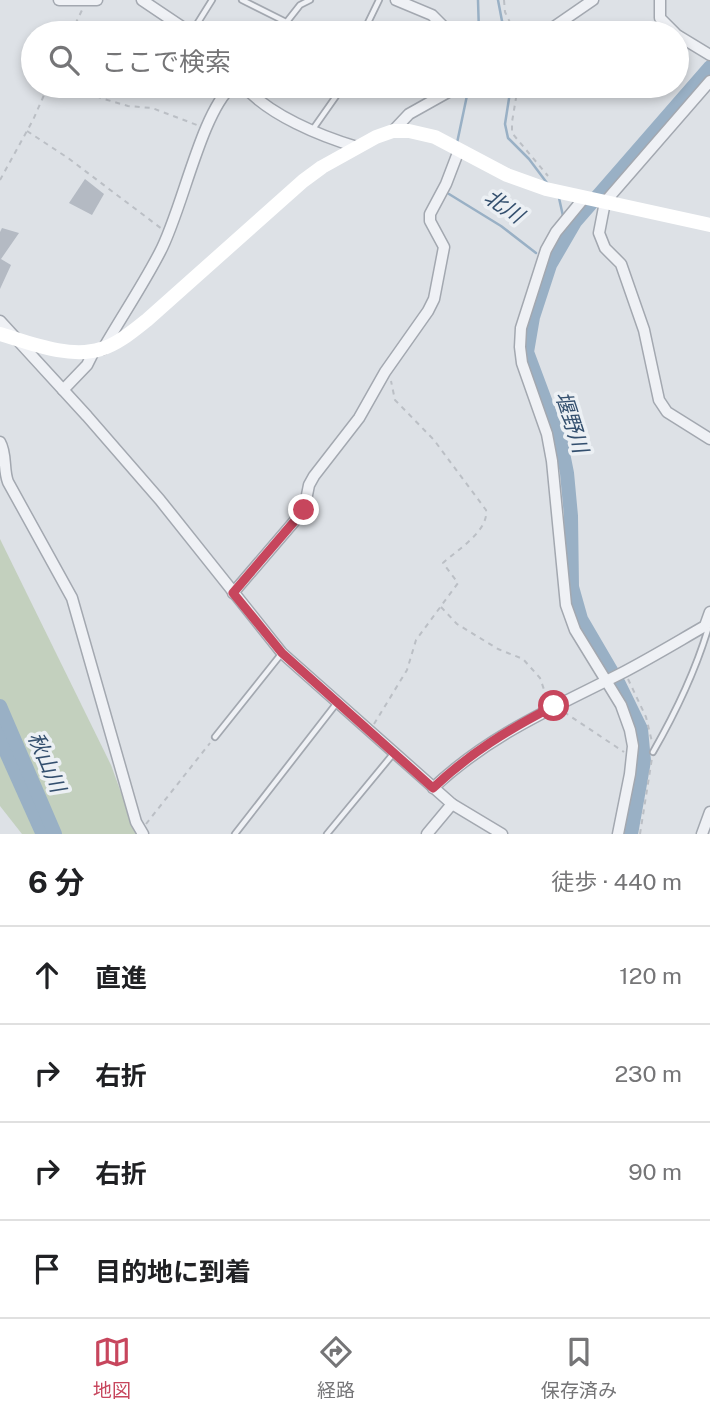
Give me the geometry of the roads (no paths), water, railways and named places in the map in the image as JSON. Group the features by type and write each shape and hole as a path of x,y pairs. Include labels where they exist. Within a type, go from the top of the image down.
{"street":[{"path":"59,0 97,0"},
{"path":"142,0 173,21"},
{"path":"396,0 432,15 438,21"},
{"path":"562,21 593,0"},
{"path":"660,0 660,18 663,21"},
{"path":"689,42 710,55"},
{"path":"710,81 603,202 599,233 605,248 621,264 644,330 659,400 667,412 710,439"},
{"path":"63,390 99,350 160,252 207,128 223,98"},
{"path":"259,98 276,111 312,130 356,148"},
{"path":"0,334 65,351 99,350 124,338 303,181 356,148 393,131 409,114 438,98"},
{"path":"393,131 409,131 435,137 507,175 555,191 710,225"},
{"path":"233,593 304,510 309,485 314,476 359,418 434,299 444,247 430,221 430,214 460,150"},
{"path":"585,198 556,232 546,250 521,328 520,347 522,363 547,434 552,461 566,605 575,630 621,705 630,730 631,757 618,834"},
{"path":"0,321 160,500 282,653 452,804 502,834"},
{"path":"0,442 4,448 8,482 72,598 136,821 142,832"},
{"path":"433,788 487,743 708,628 710,612"},
{"path":"427,834 452,804"},
{"path":"702,834 710,812"}],"lane":[{"path":"199,21 212,0"},
{"path":"242,0 284,21"},
{"path":"287,21 300,5 310,0"},
{"path":"369,21 379,0"},
{"path":"312,130 335,98"},
{"path":"653,752 671,722 696,668 708,628"},
{"path":"215,737 282,653"},
{"path":"235,834 337,703"},
{"path":"327,834 394,754"}],"water":[{"path":"0,717 50,834 35,834 0,756"}],"waterway":[{"name":"北川","path":"478,0 479,21"},
{"path":"498,0 502,21"},
{"name":"堰野川","path":"689,91 710,67"},
{"name":"北川","path":"457,143 466,98"},
{"path":"509,98 505,124 508,138 529,159 547,183"},
{"name":"堰野川","path":"631,834 644,761 641,729 619,684 581,619 572,587 571,516 561,443 527,352 533,317 550,265 575,222 683,98"},
{"name":"北川","path":"449,194 501,226 536,253"},
{"path":"559,198 563,216"},
{"name":"堰野川","path":"563,234 563,241"},
{"name":"秋山川","path":"0,706 55,834"}]}
